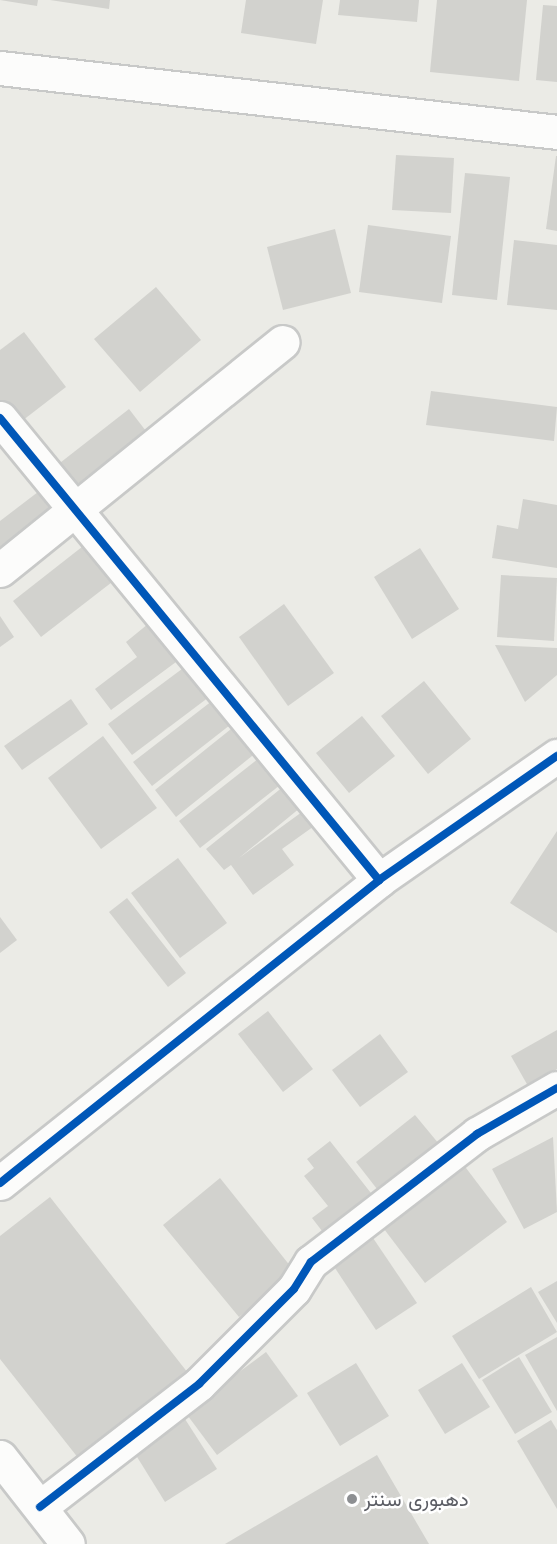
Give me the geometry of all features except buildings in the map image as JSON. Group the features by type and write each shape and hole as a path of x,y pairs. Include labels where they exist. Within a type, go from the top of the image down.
{"street":[{"path":"0,68 557,132"},
{"path":"0,570 283,342"},
{"path":"0,418 379,880"},
{"path":"0,1183 379,880 557,756"},
{"path":"40,1508 199,1384 294,1289 311,1262 477,1134 557,1088"},
{"path":"0,1457 68,1544"}],"cycle path":[{"path":"0,418 379,880"},
{"path":"0,1183 379,880 557,756"},
{"path":"40,1507 199,1384 294,1289 311,1262 477,1134 557,1088"}],"place":[{"name":"دهبوری سنتر","path":"352,1499"}]}
